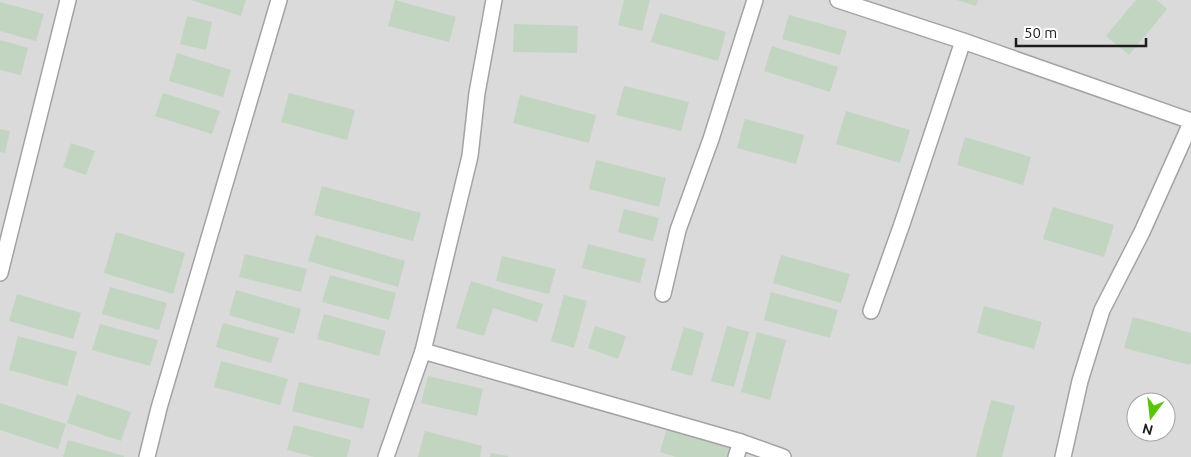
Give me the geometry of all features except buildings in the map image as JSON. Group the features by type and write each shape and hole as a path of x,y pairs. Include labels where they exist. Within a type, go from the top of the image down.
{"street":[{"path":"0,272 68,0"},
{"path":"147,457 161,398 279,0"},
{"path":"386,457 423,351 470,156 477,93 494,0"},
{"path":"662,294 678,230 711,139 755,0"},
{"path":"838,0 962,41 1191,122 1142,232 1102,310 1080,381 1063,457"},
{"path":"871,311 902,224 962,41"},
{"path":"423,351 741,442 783,457"},
{"path":"736,457 741,442"}],"shaded area":[{"path":"0,0 1191,0 1191,457 0,457"}]}
